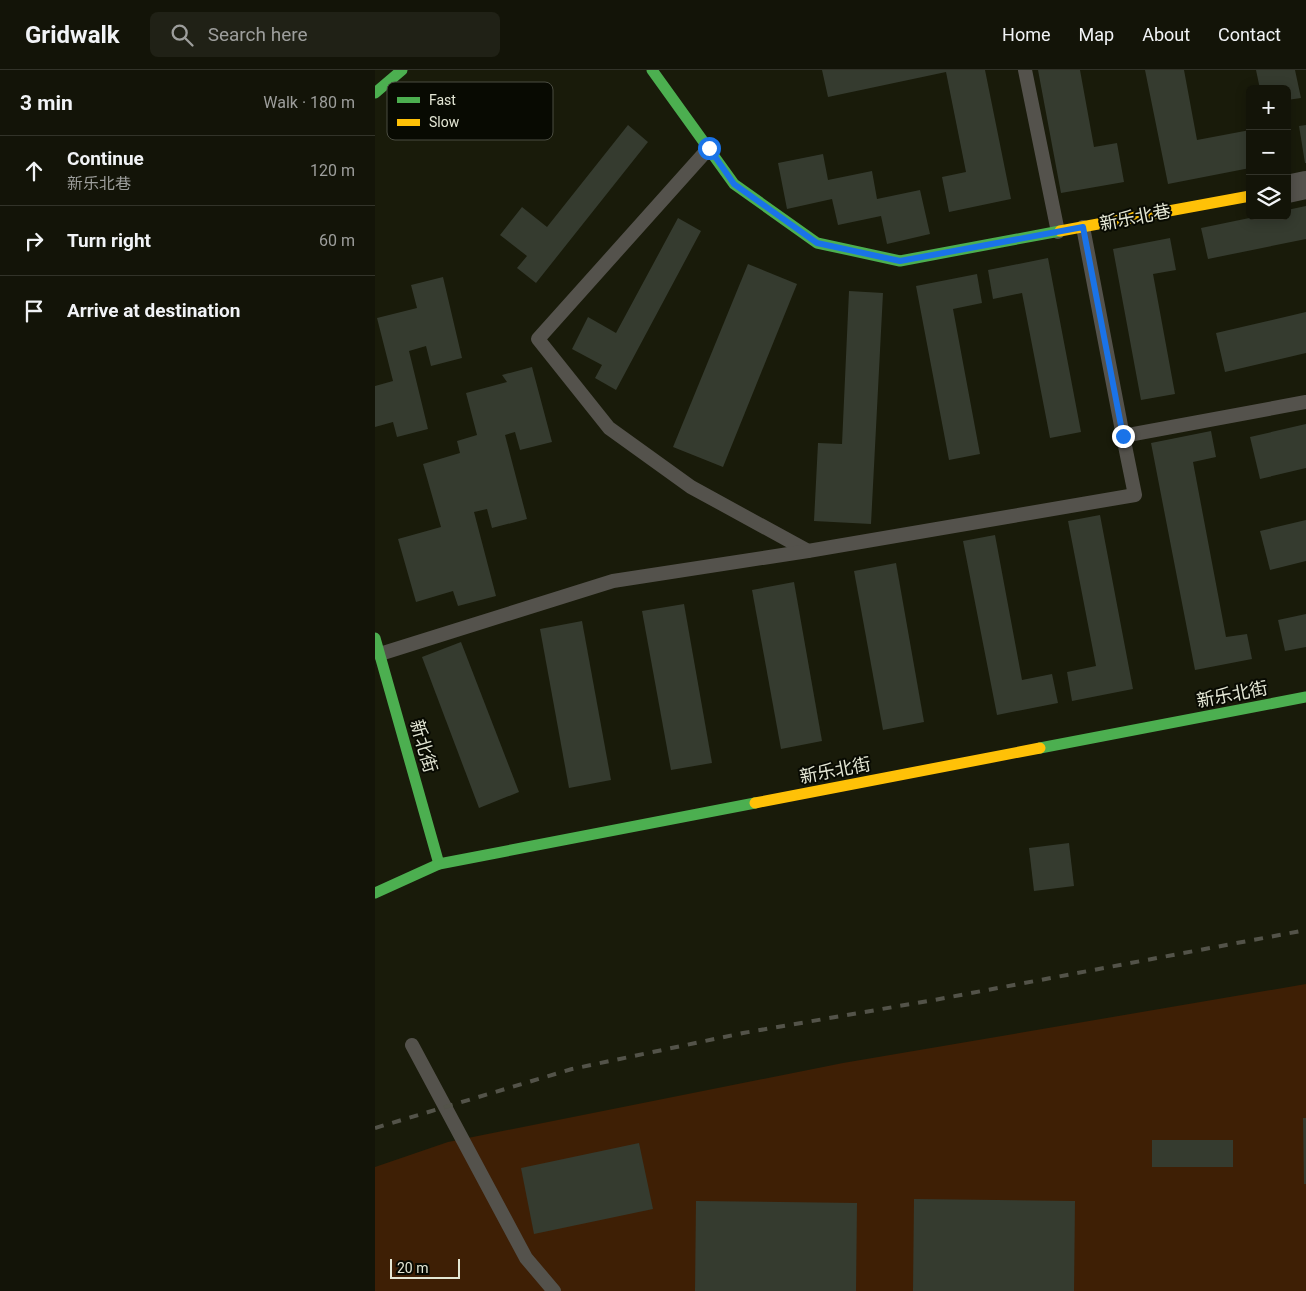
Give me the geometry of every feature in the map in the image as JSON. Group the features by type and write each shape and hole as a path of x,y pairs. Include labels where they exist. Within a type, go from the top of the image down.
{"street":[{"path":"388,82 402,70"},
{"name":"新乐北巷","path":"652,70 734,184 817,243 900,261 1246,197"},
{"path":"375,93 387,83"},
{"path":"1291,188 1306,186"},
{"name":"新北街","path":"375,638 439,864"},
{"name":"新乐北街","path":"375,893 439,864 1306,697"}],"lane":[{"path":"1025,70 1058,232"},
{"path":"709,148 538,339 609,428 691,487 808,551"},
{"path":"380,654 613,581 808,551 1135,495 1083,227"},
{"path":"1123,436 1306,402"},
{"path":"412,1045 526,1258 554,1291"}],"shaded area":[{"path":"1306,984 1306,1291 375,1291 375,1167 448,1142 843,1063"}],"building":[{"path":"822,70 985,70 1011,199 949,212 942,177 966,172 946,72 828,97"},
{"path":"1038,70 1080,70 1094,147 1117,143 1124,182 1061,193"},
{"path":"1145,70 1184,70 1197,140 1246,131 1246,169 1168,184"},
{"path":"1256,70 1295,70 1301,98 1291,99 1291,85 1259,85"},
{"path":"628,125 648,142 536,283 517,268 527,256 500,235 522,207 547,227"},
{"path":"1306,125 1306,163 1305,163 1299,126"},
{"path":"823,154 828,180 872,171 877,199 920,190 930,234 887,244 881,216 838,225 832,199 787,209 778,163"},
{"path":"1306,206 1306,239 1208,259 1201,228 1246,219 1291,220 1291,209"},
{"path":"678,218 701,231 616,390 595,378 602,365 572,349 588,317 616,333"},
{"path":"1170,238 1176,270 1153,274 1175,394 1141,400 1113,249"},
{"path":"1048,258 1081,432 1050,438 1022,293 993,299 988,270"},
{"path":"748,264 797,284 723,467 673,447"},
{"path":"977,274 982,303 953,309 980,454 949,460 916,286"},
{"path":"443,277 462,358 431,366 426,346 409,351 428,429 397,437 393,422 375,427 375,386 393,381 377,318 417,308 411,285"},
{"path":"849,291 883,293 871,524 814,521 818,443 842,444"},
{"path":"1306,312 1306,353 1225,372 1216,333"},
{"path":"532,367 552,442 520,450 515,432 505,435 527,519 492,528 487,509 474,512 496,596 458,606 453,591 416,602 398,539 441,527 423,464 460,453 457,441 477,435 466,393 507,382 502,375"},
{"path":"1306,424 1306,468 1260,479 1250,437"},
{"path":"1211,431 1216,457 1193,462 1226,637 1247,634 1252,659 1195,670 1151,443"},
{"path":"1100,515 1133,689 1072,701 1067,672 1096,666 1068,521"},
{"path":"1306,520 1306,561 1270,570 1260,531"},
{"path":"995,535 1022,680 1052,674 1058,703 997,715 963,541"},
{"path":"896,563 924,722 883,730 854,571"},
{"path":"794,582 822,741 781,749 752,590"},
{"path":"684,604 712,763 671,770 642,611"},
{"path":"1306,614 1306,647 1285,651 1278,620"},
{"path":"582,621 611,780 569,788 540,629"},
{"path":"461,642 519,792 479,808 422,657"},
{"path":"1069,843 1074,886 1034,891 1029,848"},
{"path":"1303,1118 1306,1118 1306,1184 1304,1184"},
{"path":"1152,1140 1233,1140 1233,1167 1152,1167"},
{"path":"639,1143 653,1209 534,1234 521,1168"},
{"path":"914,1199 1075,1201 1074,1291 913,1291"},
{"path":"696,1201 857,1203 856,1291 695,1291"}],"railway":[{"path":"375,1128 572,1069 743,1033 934,1000 1306,930"}],"traffic: fast":[{"path":"388,82 402,70"},
{"path":"652,70 734,184 817,243 900,261 1060,231"},
{"path":"375,93 387,83"},
{"path":"375,638 439,864"},
{"path":"1040,748 1306,697"},
{"path":"375,893 439,864 755,803"}],"traffic: slow":[{"path":"1060,231 1246,197"},
{"path":"755,803 1040,748"}],"route":[{"path":"709,148 734,184 817,243 900,261 1083,227 1123,436"}]}
